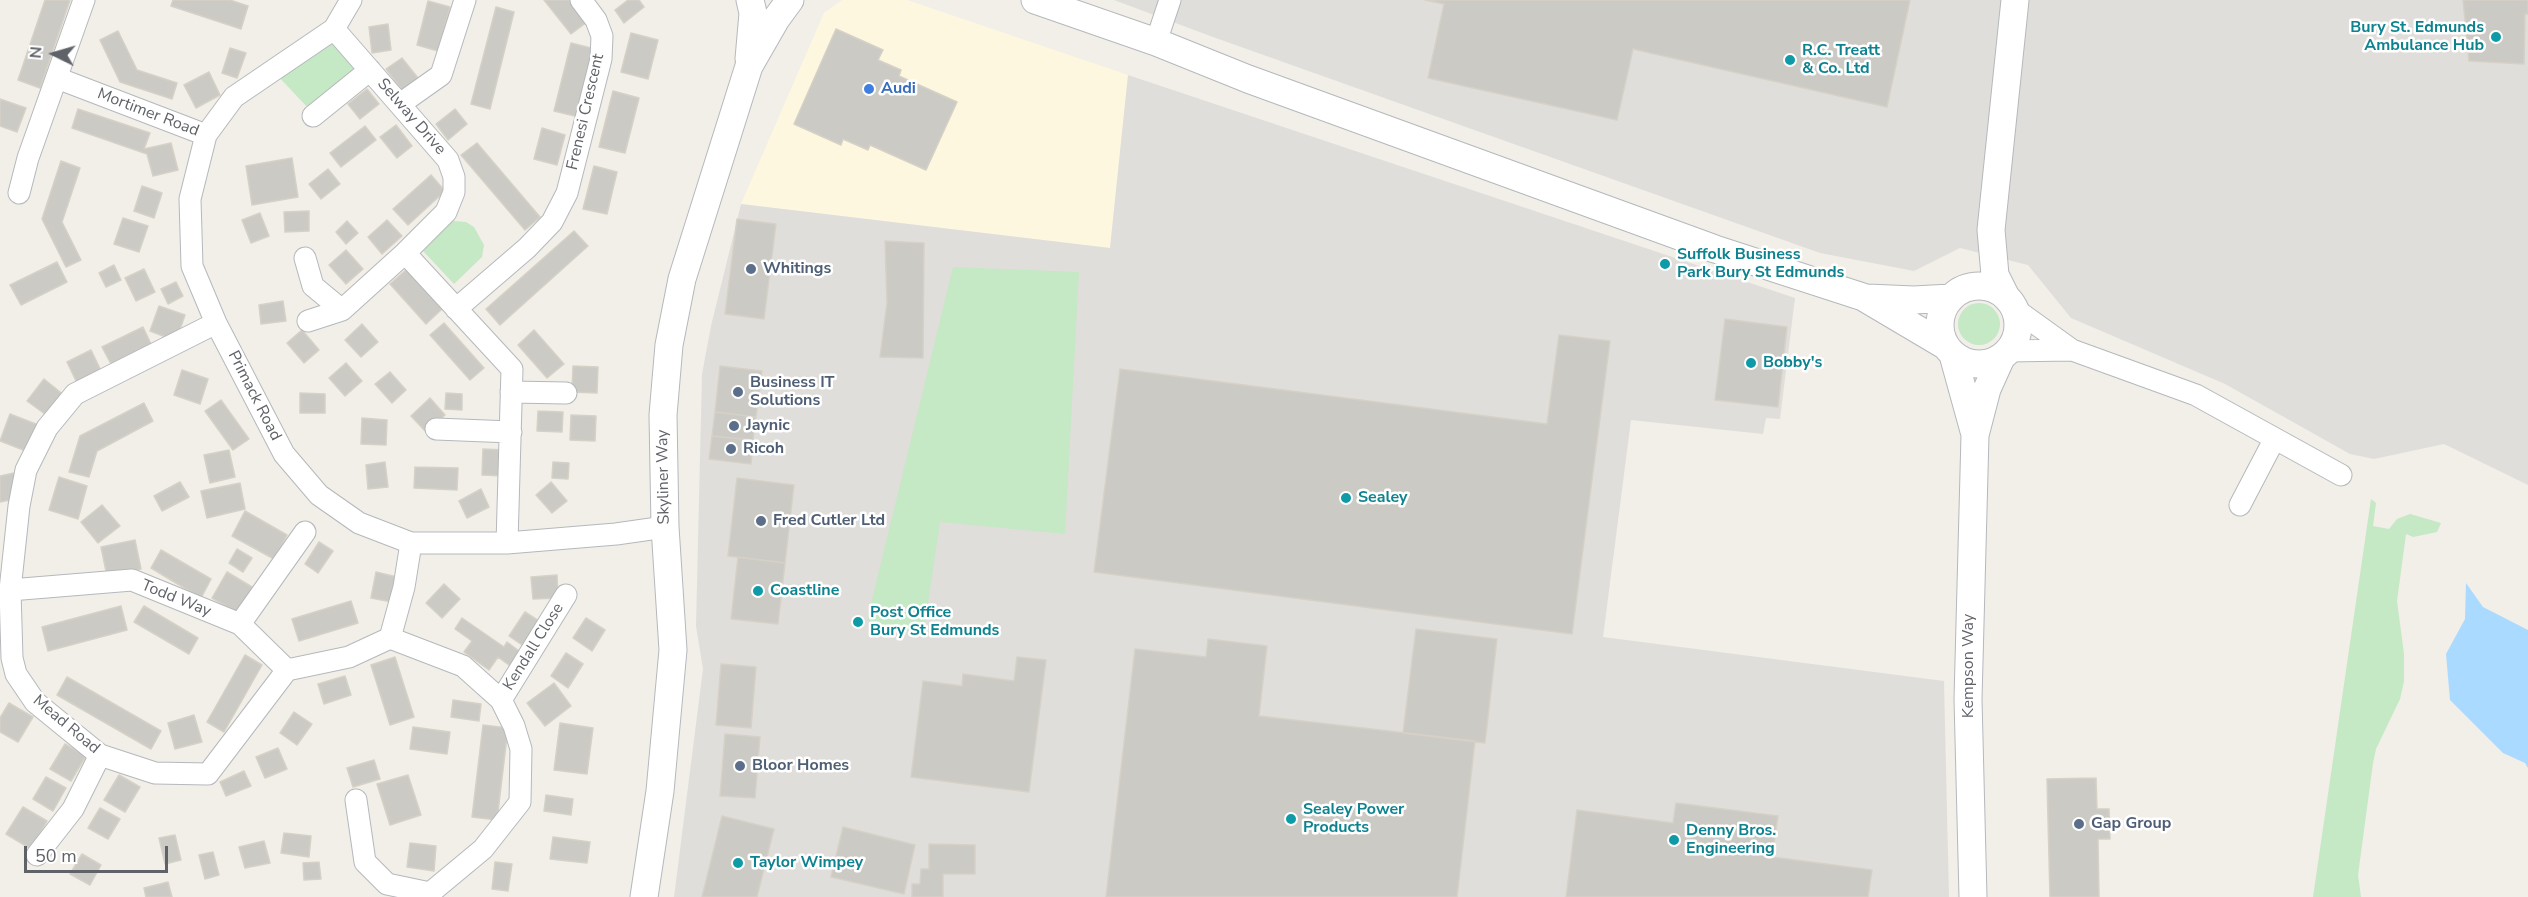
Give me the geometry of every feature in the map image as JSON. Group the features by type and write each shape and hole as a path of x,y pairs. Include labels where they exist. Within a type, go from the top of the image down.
{"street":[{"path":"19,193 28,158 84,0"},
{"name":"Primack Road","path":"351,0 334,29 234,97 206,135 190,199 192,266 216,322 284,454 319,495 359,523 411,543 507,543 616,534 665,527"},
{"path":"400,104 441,75 465,0"},
{"name":"Frenesi Crescent","path":"456,309 536,240 552,222 567,193 601,59 602,36 596,20 581,0"},
{"name":"Skyliner Way","path":"644,897 660,791 673,650 665,527 663,415 669,345 682,279 748,66 753,13 750,0"},
{"name":"Skyliner Way","path":"748,66 790,0"},
{"path":"1035,0 1156,42 1248,79 1704,245 1863,297 1892,300 1956,294 1985,286 1997,290 2072,350 2196,395 2341,475"},
{"path":"1156,42 1170,0"},
{"path":"2004,355 2018,331 2011,303 1995,275 1991,231 2014,0"},
{"name":"Selway Drive","path":"308,321 342,309 405,253 446,212 454,192 454,177 448,160 334,29"},
{"name":"Selway Drive","path":"313,116 370,70"},
{"name":"Mortimer Road","path":"57,78 206,135"},
{"path":"1949,350 1940,333 1943,308 1979,266 1991,231"},
{"path":"405,253 512,369 507,543"},
{"path":"305,258 313,286 342,309"},
{"path":"1863,297 1949,350 1964,362 1977,365 1989,363 2004,355 2072,350"},
{"name":"Mead Road","path":"216,322 75,394 47,428 26,470 19,506 10,590 12,658 8,675 35,702 100,755 155,773 208,774 287,670"},
{"name":"Kempson Way","path":"1949,350 1975,435"},
{"name":"Kempson Way","path":"1973,897 1968,687 1975,435 1987,389 2004,355"},
{"path":"511,392 566,393"},
{"path":"436,429 511,432"},
{"path":"2240,504 2274,440"},
{"path":"240,624 305,532"},
{"path":"287,670 349,657 390,638 404,587 411,543"},
{"name":"Todd Way","path":"10,590 132,580 240,624 287,670"},
{"name":"Kendall Close","path":"501,700 566,595"},
{"name":"Kendall Close","path":"356,800 365,862 387,884 430,895 483,849 520,802 520,749 514,726 501,700 463,666 390,638"},
{"path":"38,855 73,808 100,755"}],"shaded area":[{"path":"842,0 907,0 1128,75 1110,248 741,204 824,13"},
{"path":"1114,0 2528,0 2528,485 2444,444 2374,459 2350,454 2225,384 2071,318 2028,265 1960,248 1914,271 1820,253"},
{"path":"1128,75 1795,298 1780,419 1766,418 1763,434 1631,420 1603,637 1944,681 1949,897 674,897 703,669 696,626 702,374 711,326 741,204 1110,248"}],"green space":[{"path":"333,37 358,70 309,109 277,75"},
{"path":"453,221 466,222 474,227 484,245 482,257 454,284 423,251"},
{"path":"953,267 1079,272 1065,534 940,522 924,630 905,631 867,620"},
{"path":"1979,303 1987,304 1994,309 1999,316 1999,332 1994,339 1987,344 1979,345 1971,344 1964,339 1959,332 1958,324 1959,316 1964,309 1971,304"},
{"path":"2371,499 2376,503 2373,526 2389,529 2397,519 2410,514 2441,523 2437,532 2413,537 2406,534 2397,601 2404,654 2404,681 2400,699 2376,749 2373,763 2358,875 2361,897 2313,897"}],"water":[{"path":"2466,583 2483,607 2528,630 2528,768 2525,763 2503,753 2450,700 2446,654 2465,619"}],"building":[{"path":"45,0 70,0 40,88 18,80"},
{"path":"173,0 230,0 248,6 241,29 171,6"},
{"path":"544,0 569,0 587,22 571,34"},
{"path":"628,0 639,0 644,7 624,23 615,10"},
{"name":"R.C. Treatt & Co. Ltd","path":"1425,0 1910,0 1887,107 1633,49 1617,120 1428,78 1444,4"},
{"name":"Bury St. Edmunds Ambulance Hub","path":"2463,0 2528,0 2528,14 2525,14 2524,64 2469,61"},
{"path":"428,1 450,7 438,51 417,45"},
{"path":"496,7 514,12 490,109 471,104"},
{"path":"388,24 391,50 372,53 369,27"},
{"name":"Audi","path":"836,29 883,50 878,60 901,70 899,76 957,102 926,170 870,145 868,150 843,139 841,145 794,124"},
{"path":"118,31 137,70 177,83 172,99 120,82 100,40"},
{"path":"631,33 658,40 648,79 621,72"},
{"path":"571,43 595,49 579,117 554,111"},
{"path":"230,48 246,53 237,78 222,73"},
{"path":"402,58 418,78 402,90 386,69"},
{"path":"209,72 220,95 196,108 184,85"},
{"path":"367,89 379,104 360,119 348,104"},
{"path":"613,91 639,98 625,153 599,147"},
{"path":"0,99 26,108 17,132 0,126"},
{"path":"78,109 150,133 144,149 171,143 178,170 153,176 147,154 72,128"},
{"path":"455,109 467,124 448,140 436,124"},
{"path":"396,125 412,146 397,158 380,137"},
{"path":"365,126 376,140 341,167 330,153"},
{"path":"542,128 565,135 557,165 534,159"},
{"path":"477,143 540,217 525,230 461,155"},
{"path":"292,158 298,197 252,205 246,166"},
{"path":"61,161 80,168 62,222 81,260 66,267 42,219"},
{"path":"594,166 617,172 607,214 583,209"},
{"path":"328,169 340,184 321,199 309,184"},
{"path":"431,175 445,191 408,225 393,209"},
{"path":"142,186 162,193 154,218 134,211"},
{"path":"309,211 309,231 285,232 284,212"},
{"path":"260,213 269,236 251,243 242,220"},
{"path":"123,218 148,226 139,252 114,244"},
{"name":"Whitings","path":"737,219 776,224 764,319 725,314"},
{"path":"387,220 402,236 382,254 368,237"},
{"path":"347,221 358,233 346,244 336,232"},
{"path":"574,231 588,246 500,325 486,309"},
{"path":"885,241 924,243 923,358 880,357 887,303"},
{"path":"346,250 363,269 346,284 329,265"},
{"path":"57,262 67,282 21,305 10,285"},
{"path":"114,265 121,280 106,287 99,273"},
{"path":"144,269 155,292 136,301 125,278"},
{"path":"407,269 442,309 426,324 390,284"},
{"path":"176,282 183,296 168,304 161,289"},
{"path":"283,301 286,321 261,324 259,305"},
{"path":"159,306 185,315 176,341 150,331"},
{"name":"Bobby's","path":"1725,319 1787,327 1778,407 1715,400"},
{"path":"444,323 484,368 470,380 430,335"},
{"path":"362,324 378,342 361,357 345,340"},
{"path":"143,327 151,344 111,364 102,347"},
{"path":"302,330 319,350 304,363 287,343"},
{"path":"534,330 564,364 547,378 518,345"},
{"name":"Sealey","path":"1559,335 1610,341 1572,634 1094,572 1120,369 1547,424"},
{"path":"91,350 103,375 79,387 67,362"},
{"path":"346,363 362,381 345,396 329,378"},
{"path":"573,366 598,367 597,393 572,392"},
{"name":"Business IT Solutions","path":"720,366 762,371 756,417 715,412"},
{"path":"182,370 208,379 200,404 174,395"},
{"path":"390,372 406,390 392,403 375,384"},
{"path":"44,379 65,396 49,417 27,401"},
{"path":"300,393 325,394 325,413 300,413"},
{"path":"446,393 462,394 462,410 445,409"},
{"path":"430,398 445,415 426,432 411,416"},
{"path":"221,400 249,439 233,450 205,411"},
{"path":"144,403 153,421 97,451 89,477 69,472 80,436"},
{"path":"538,411 563,412 562,432 537,431"},
{"name":"Jaynic","path":"715,412 756,417 753,440 712,436"},
{"path":"10,414 41,426 31,453 0,441"},
{"path":"571,415 596,416 595,441 570,440"},
{"path":"362,418 387,420 386,445 361,444"},
{"name":"Ricoh","path":"712,436 753,440 751,464 709,459"},
{"path":"483,449 505,450 504,476 482,475"},
{"path":"229,450 235,477 210,483 204,455"},
{"path":"385,462 388,487 368,489 366,465"},
{"path":"553,462 569,463 568,479 552,478"},
{"path":"415,467 458,468 457,490 414,488"},
{"path":"14,473 20,498 0,502 0,476"},
{"path":"59,477 87,486 78,519 49,510"},
{"name":"Fred Cutler Ltd","path":"737,478 794,485 785,563 728,556"},
{"path":"180,482 189,497 162,511 154,496"},
{"path":"551,482 567,501 552,513 536,495"},
{"path":"240,483 245,509 207,518 201,491"},
{"path":"481,489 489,507 467,518 459,501"},
{"path":"102,505 120,526 98,543 81,522"},
{"path":"245,511 287,535 274,559 232,536"},
{"path":"135,540 141,569 107,576 101,547"},
{"path":"319,542 333,551 318,573 305,564"},
{"path":"237,549 252,558 243,572 229,563"},
{"path":"161,550 211,579 201,598 151,568"},
{"name":"Coastline","path":"738,557 785,563 778,624 731,619"},
{"path":"227,572 257,590 242,615 212,598"},
{"path":"376,572 397,577 392,602 371,598"},
{"path":"557,575 558,598 533,599 531,577"},
{"path":"444,584 460,599 442,618 426,603"},
{"path":"351,601 358,623 299,641 292,619"},
{"path":"121,606 127,630 48,651 42,627"},
{"path":"144,606 198,638 189,654 134,622"},
{"path":"525,612 542,623 525,647 509,636"},
{"path":"462,618 504,647 507,642 523,654 513,668 498,657 489,670 464,652 472,641 455,629"},
{"path":"586,618 605,630 592,651 573,638"},
{"path":"1416,629 1497,639 1485,743 1403,733"},
{"name":"Sealey Power Products","path":"1208,639 1267,646 1259,716 1475,741 1457,897 1106,897 1135,649 1206,657"},
{"path":"566,653 583,664 568,688 551,676"},
{"path":"245,655 262,665 224,732 207,722"},
{"path":"395,657 414,717 390,725 371,665"},
{"path":"1017,657 1046,660 1029,792 911,777 923,681 962,686 963,674 1014,681"},
{"name":"Bloor Homes","path":"721,664 756,667 751,728 716,725"},
{"path":"345,676 351,695 324,704 318,684"},
{"path":"67,677 161,731 151,749 57,695"},
{"path":"554,683 571,706 545,726 527,703"},
{"path":"453,700 481,704 479,721 451,717"},
{"path":"9,703 33,717 18,742 0,732 0,718"},
{"path":"294,712 312,724 297,745 280,733"},
{"path":"194,715 202,742 175,749 168,723"},
{"path":"560,723 593,728 587,774 554,770"},
{"path":"483,725 508,728 497,820 472,817"},
{"path":"413,727 450,732 447,754 410,749"},
{"name":"Bloor Homes","path":"725,734 760,737 755,798 720,796"},
{"path":"65,744 86,756 71,781 50,769"},
{"path":"278,748 287,769 265,778 256,757"},
{"path":"374,760 380,779 353,787 347,768"},
{"path":"244,771 251,786 226,796 220,782"},
{"path":"119,775 140,787 125,812 104,800"},
{"path":"408,775 421,815 390,825 377,784"},
{"path":"46,777 66,788 53,811 33,799"},
{"name":"Gap Group","path":"2096,778 2097,809 2109,809 2110,839 2098,839 2099,897 2050,897 2047,779"},
{"path":"546,795 573,799 571,815 544,811"},
{"name":"Denny Bros. Engineering","path":"1676,803 1778,816 1772,857 1872,870 1868,897 1566,897 1577,810 1673,823"},
{"path":"23,807 47,821 31,849 6,834"},
{"path":"100,808 120,819 108,839 88,828"},
{"name":"Taylor Wimpey","path":"722,816 774,829 757,897 702,897"},
{"path":"843,827 915,845 904,894 831,877"},
{"path":"284,833 311,836 309,857 281,853"},
{"path":"175,835 181,860 165,864 159,838"},
{"path":"553,837 590,842 587,863 550,859"},
{"path":"264,841 270,863 245,868 239,847"},
{"path":"410,843 436,846 434,871 407,867"},
{"path":"929,844 975,845 975,874 943,874 943,897 912,897 912,884 920,884 921,869 929,869"},
{"path":"213,852 219,875 205,879 199,855"},
{"path":"82,854 101,865 90,885 70,874"},
{"path":"319,862 321,879 304,880 303,863"},
{"path":"495,862 512,864 508,891 492,889"},
{"path":"168,882 172,897 146,897 144,888"}],"place":[{"name":"Bury St. Edmunds Ambulance Hub","path":"2496,37"},
{"name":"R.C. Treatt & Co. Ltd","path":"1790,60"},
{"name":"Audi","path":"869,89"},
{"name":"Suffolk Business Park Bury St Edmunds","path":"1665,264"},
{"name":"Whitings","path":"751,269"},
{"name":"Bobby's","path":"1751,363"},
{"name":"Business IT Solutions","path":"738,392"},
{"name":"Jaynic","path":"734,426"},
{"name":"Ricoh","path":"731,449"},
{"name":"Sealey","path":"1346,498"},
{"name":"Fred Cutler Ltd","path":"761,521"},
{"name":"Coastline","path":"758,591"},
{"name":"Post Office Bury St Edmunds","path":"858,622"},
{"name":"Bloor Homes","path":"740,766"},
{"name":"Sealey Power Products","path":"1291,819"},
{"name":"Gap Group","path":"2079,824"},
{"name":"Denny Bros. Engineering","path":"1674,840"},
{"name":"Taylor Wimpey","path":"738,863"}]}
